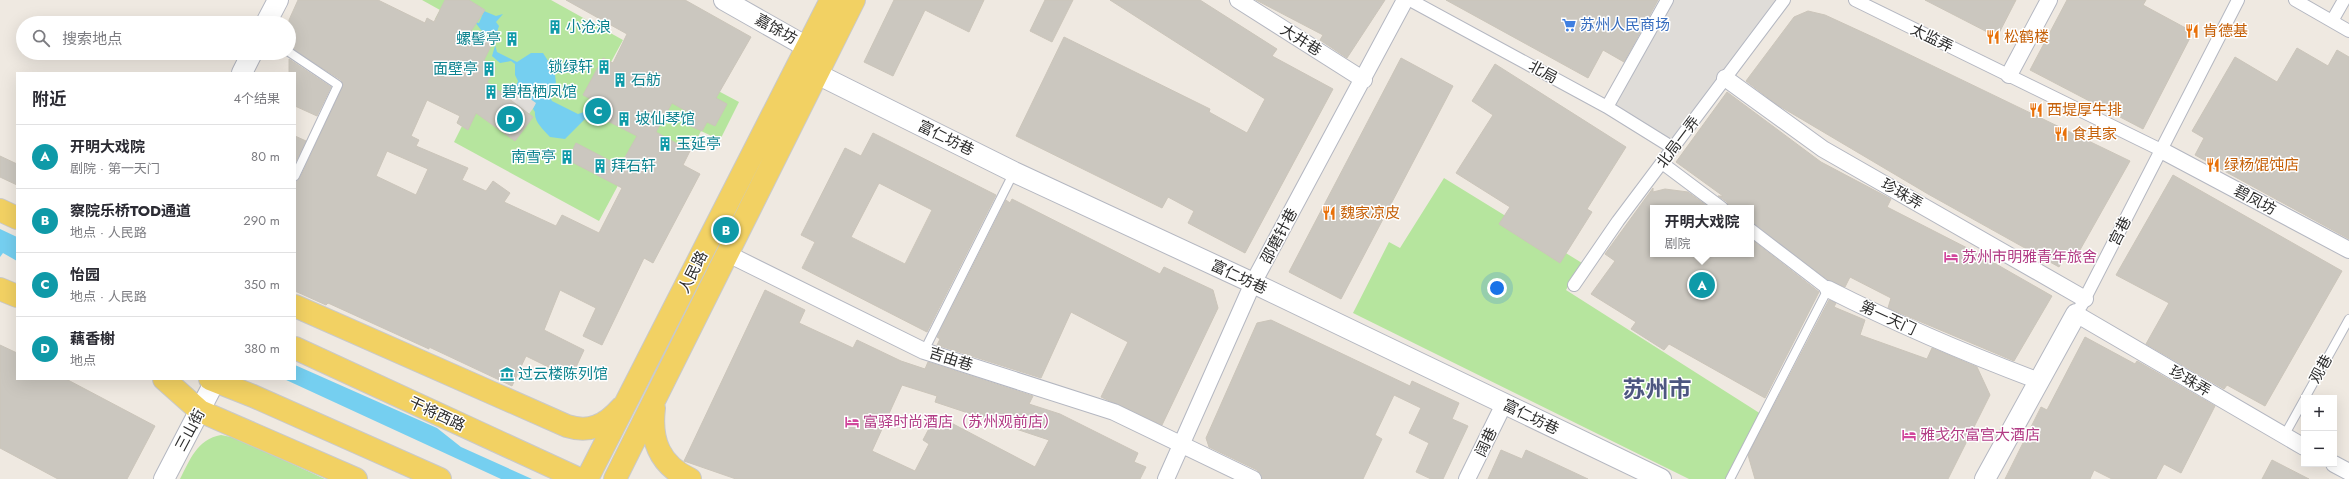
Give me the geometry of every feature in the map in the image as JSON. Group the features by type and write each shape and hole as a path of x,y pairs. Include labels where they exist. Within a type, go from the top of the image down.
{"main road":[{"name":"人民路","path":"587,479 831,0"},
{"name":"人民路","path":"618,473 854,0"},
{"path":"0,210 16,218"},
{"path":"0,289 16,296"},
{"path":"296,306 567,426 580,430 592,429 603,424 628,399"},
{"name":"干将西路","path":"296,348 579,479"},
{"path":"165,380 200,411 356,479"},
{"path":"213,380 440,479"},
{"path":"654,402 652,430 658,451 672,469 690,479"}],"street":[{"path":"270,16 278,0"},
{"name":"嘉馀坊","path":"724,0 807,47"},
{"name":"大井巷","path":"1238,0 1364,80"},
{"name":"邵磨针巷","path":"1166,479 1183,445 1253,283 1406,0"},
{"name":"北局","path":"1410,0 1607,107 1673,148"},
{"path":"1607,107 1667,0"},
{"name":"北局一弄","path":"1574,285 1673,148 1784,0"},
{"name":"太监弄","path":"1855,0 1872,4 2009,75 2161,150"},
{"path":"2009,75 2049,0"},
{"name":"宫巷","path":"1985,479 2081,306 2238,0"},
{"path":"2295,0 2349,31"},
{"path":"2332,21 2344,0"},
{"path":"242,72 248,60"},
{"name":"富仁坊巷","path":"817,74 1014,172 1253,283 1661,479"},
{"name":"珍珠弄","path":"1725,78 1822,149 2081,306 2301,445"},
{"name":"碧凤坊","path":"2161,150 2349,250"},
{"path":"1662,163 1718,205"},
{"name":"第一天门","path":"1754,232 1828,289 1885,318 2039,381"},
{"name":"吉由巷","path":"728,254 924,351 1114,412 1252,479"},
{"name":"三山街","path":"164,479 200,411 213,380"},
{"name":"阔巷","path":"1467,479 1504,404"},
{"path":"2337,466 2349,472"}],"lane":[{"path":"296,57 338,85 296,174"},
{"path":"924,351 1014,172"},
{"path":"1730,479 1828,289"},
{"name":"观巷","path":"2307,395 2349,320"},
{"name":"观巷","path":"2284,436 2301,406"}],"green space":[{"path":"422,0 551,0 623,40 611,62 633,74 677,69 739,102 720,140 701,131 695,143 687,139 679,155 631,161 599,221 454,142 462,126 457,123 474,84 487,42 435,19 440,10"},
{"path":"1444,178 1582,263 1566,290 1761,414 1726,479 1689,479 1353,313 1389,242 1400,248"},
{"path":"221,435 236,438 325,479 180,479 195,451 206,441"}],"shaded area":[{"path":"1667,0 1784,0 1673,148 1607,107"},
{"path":"515,88 537,103 529,114 508,99"}],"water":[{"path":"484,11 496,16 503,14 496,22 499,26 494,41 497,52 517,62 531,53 543,53 552,67 550,70 555,75 556,83 550,88 549,96 552,101 578,114 590,110 586,118 565,139 550,137 537,122 533,109 536,103 515,88 518,81 515,75 515,64 511,61 500,63 492,56 495,46 490,35 481,30 475,22 479,23"},
{"path":"0,229 16,237 16,260 3,253 0,257"},
{"path":"296,365 437,428 461,447 532,479 501,479 286,380 296,380"}],"building":[{"path":"298,0 378,0 425,23 427,18 434,22 445,0 469,0 485,10 471,31 493,42 484,60 496,68 487,82 533,117 515,141 476,113 468,130 457,123 460,116 427,100 411,136 419,140 416,146 468,168 462,180 486,191 493,181 510,193 504,202 556,226 562,215 599,233 622,188 568,160 576,143 620,166 637,136 598,116 608,108 583,95 603,58 613,63 627,34 566,0 685,0 751,37 716,98 727,104 715,126 707,122 702,131 690,126 695,116 672,103 656,132 690,151 683,165 700,174 653,263 644,258 602,345 583,336 596,308 560,290 544,330 584,350 571,378 526,356 512,386 429,347 429,349 328,303 326,305 296,291 296,180 300,178 343,85 341,80 296,51 296,16 291,16","holes":["387,151 428,169 416,195 376,176"]},
{"path":"894,0 984,0 969,32 925,10 893,76 864,62"},
{"path":"1045,0 1073,0 1052,42 1030,31"},
{"path":"1110,0 1200,0 1277,49 1272,56 1333,89 1245,253 1188,223 1194,211 1168,197 1162,208 1016,136 1064,37 1210,109 1209,112 1247,133 1265,99"},
{"path":"1256,0 1385,0 1347,58 1320,40 1323,35"},
{"name":"苏州人民商场","path":"1446,0 1658,0 1624,62 1603,50 1588,78"},
{"path":"1925,0 2016,0 1997,37"},
{"path":"2067,0 2146,0 2143,5 2193,32 2143,129 2030,70"},
{"path":"1808,11 1825,15 1875,38 2130,161 2076,257 2067,252 2059,267 1928,194 1776,104 1746,81 1794,17"},
{"path":"2297,48 2328,66 2337,50 2349,57 2349,239 2195,155 2204,138 2192,131 2235,57 2277,82"},
{"path":"1401,58 1453,86 1341,299 1289,272"},
{"path":"289,60 290,60 331,87 317,116 296,106 296,72 289,72"},
{"path":"1495,64 1626,147 1587,209 1592,212 1560,263 1499,224 1510,207 1456,173 1493,115 1472,101"},
{"path":"1727,92 1821,162 1891,199 1887,207 1975,252 2052,296 2014,361 1888,308 1891,298 1850,277 1845,287 1828,280 1754,225 1754,205 1728,205 1727,202 1718,196 1723,196 1676,162"},
{"path":"873,133 996,195 927,332 802,268 815,242 801,235 845,148 861,156","holes":["879,183 932,210 905,264 851,237"]},
{"path":"296,136 306,141 296,161"},
{"path":"0,156 16,164 16,185 0,177"},
{"path":"2173,175 2342,271 2265,406 2227,385 2224,389 2146,344 2169,303 2116,275"},
{"path":"1653,188 1653,192 1665,189 1688,192 1706,205 1650,205 1650,257 1754,257 1754,241 1819,292 1765,398 1669,344 1664,350 1631,329 1636,322 1591,294 1615,261 1605,254"},
{"path":"1012,199 1160,274 1164,267 1213,290 1218,308 1162,425 1101,397 1128,342 1071,312 1041,378 937,345 940,339 937,337 1006,200 1010,203"},
{"path":"765,290 805,310 799,323 853,348 857,340 901,361 925,369 928,362 1033,396 1029,404 1060,414 1138,453 1134,462 1146,467 1140,479 736,479 684,461","holes":["902,385 937,396 935,402 1049,440 1035,467 936,415 923,440 929,444 915,471 872,451"]},
{"name":"雅戈尔富宫大酒店","path":"1829,300 1836,303 1834,307 1865,320 1860,335 1927,359 1932,348 1977,367 1990,395 1948,479 1755,479 1748,455"},
{"path":"1271,320 1410,386 1412,381 1459,403 1452,419 1468,426 1443,479 1431,479 1416,472 1429,443 1409,433 1421,408 1394,395 1375,435 1382,439 1363,479 1262,479 1257,470 1209,447 1206,438 1257,323"},
{"path":"2085,337 2135,364 2137,361 2215,406 2181,473 2164,464 2156,479 2112,479 2094,470 2090,479 2005,479 2041,407 2047,410"},
{"path":"0,345 16,353 16,380 68,380 155,426 127,479 58,479 0,448"},
{"path":"1501,450 1522,459 1526,450 1588,479 1488,479"},
{"path":"2272,460 2309,479 2262,479"}],"place":[{"name":"苏州人民商场","path":"1569,25"},
{"name":"小沧浪","path":"555,27"},
{"name":"肯德基","path":"2192,31"},
{"name":"松鹤楼","path":"1993,37"},
{"name":"螺髻亭","path":"512,39"},
{"name":"锁绿轩","path":"604,67"},
{"name":"面壁亭","path":"489,69"},
{"name":"石舫","path":"620,80"},
{"name":"碧梧栖凤馆","path":"491,92"},
{"name":"西堤厚牛排","path":"2036,110"},
{"name":"怡园","path":"598,111"},
{"name":"藕香榭","path":"510,119"},
{"name":"坡仙琴馆","path":"624,119"},
{"name":"食其家","path":"2061,134"},
{"name":"玉延亭","path":"665,144"},
{"name":"南雪亭","path":"567,157"},
{"name":"绿杨馄饨店","path":"2213,165"},
{"name":"拜石轩","path":"600,166"},
{"name":"魏家凉皮","path":"1329,213"},
{"name":"察院乐桥TOD通道","path":"726,230"},
{"name":"苏州市明雅青年旅舍","path":"1951,257"},
{"name":"开明大戏院","path":"1702,285"},
{"name":"过云楼陈列馆","path":"507,374"},
{"name":"富驿时尚酒店（苏州观前店）","path":"852,422"},
{"name":"雅戈尔富宫大酒店","path":"1909,435"}],"district":[{"name":"苏州市","path":"1657,389"}]}
